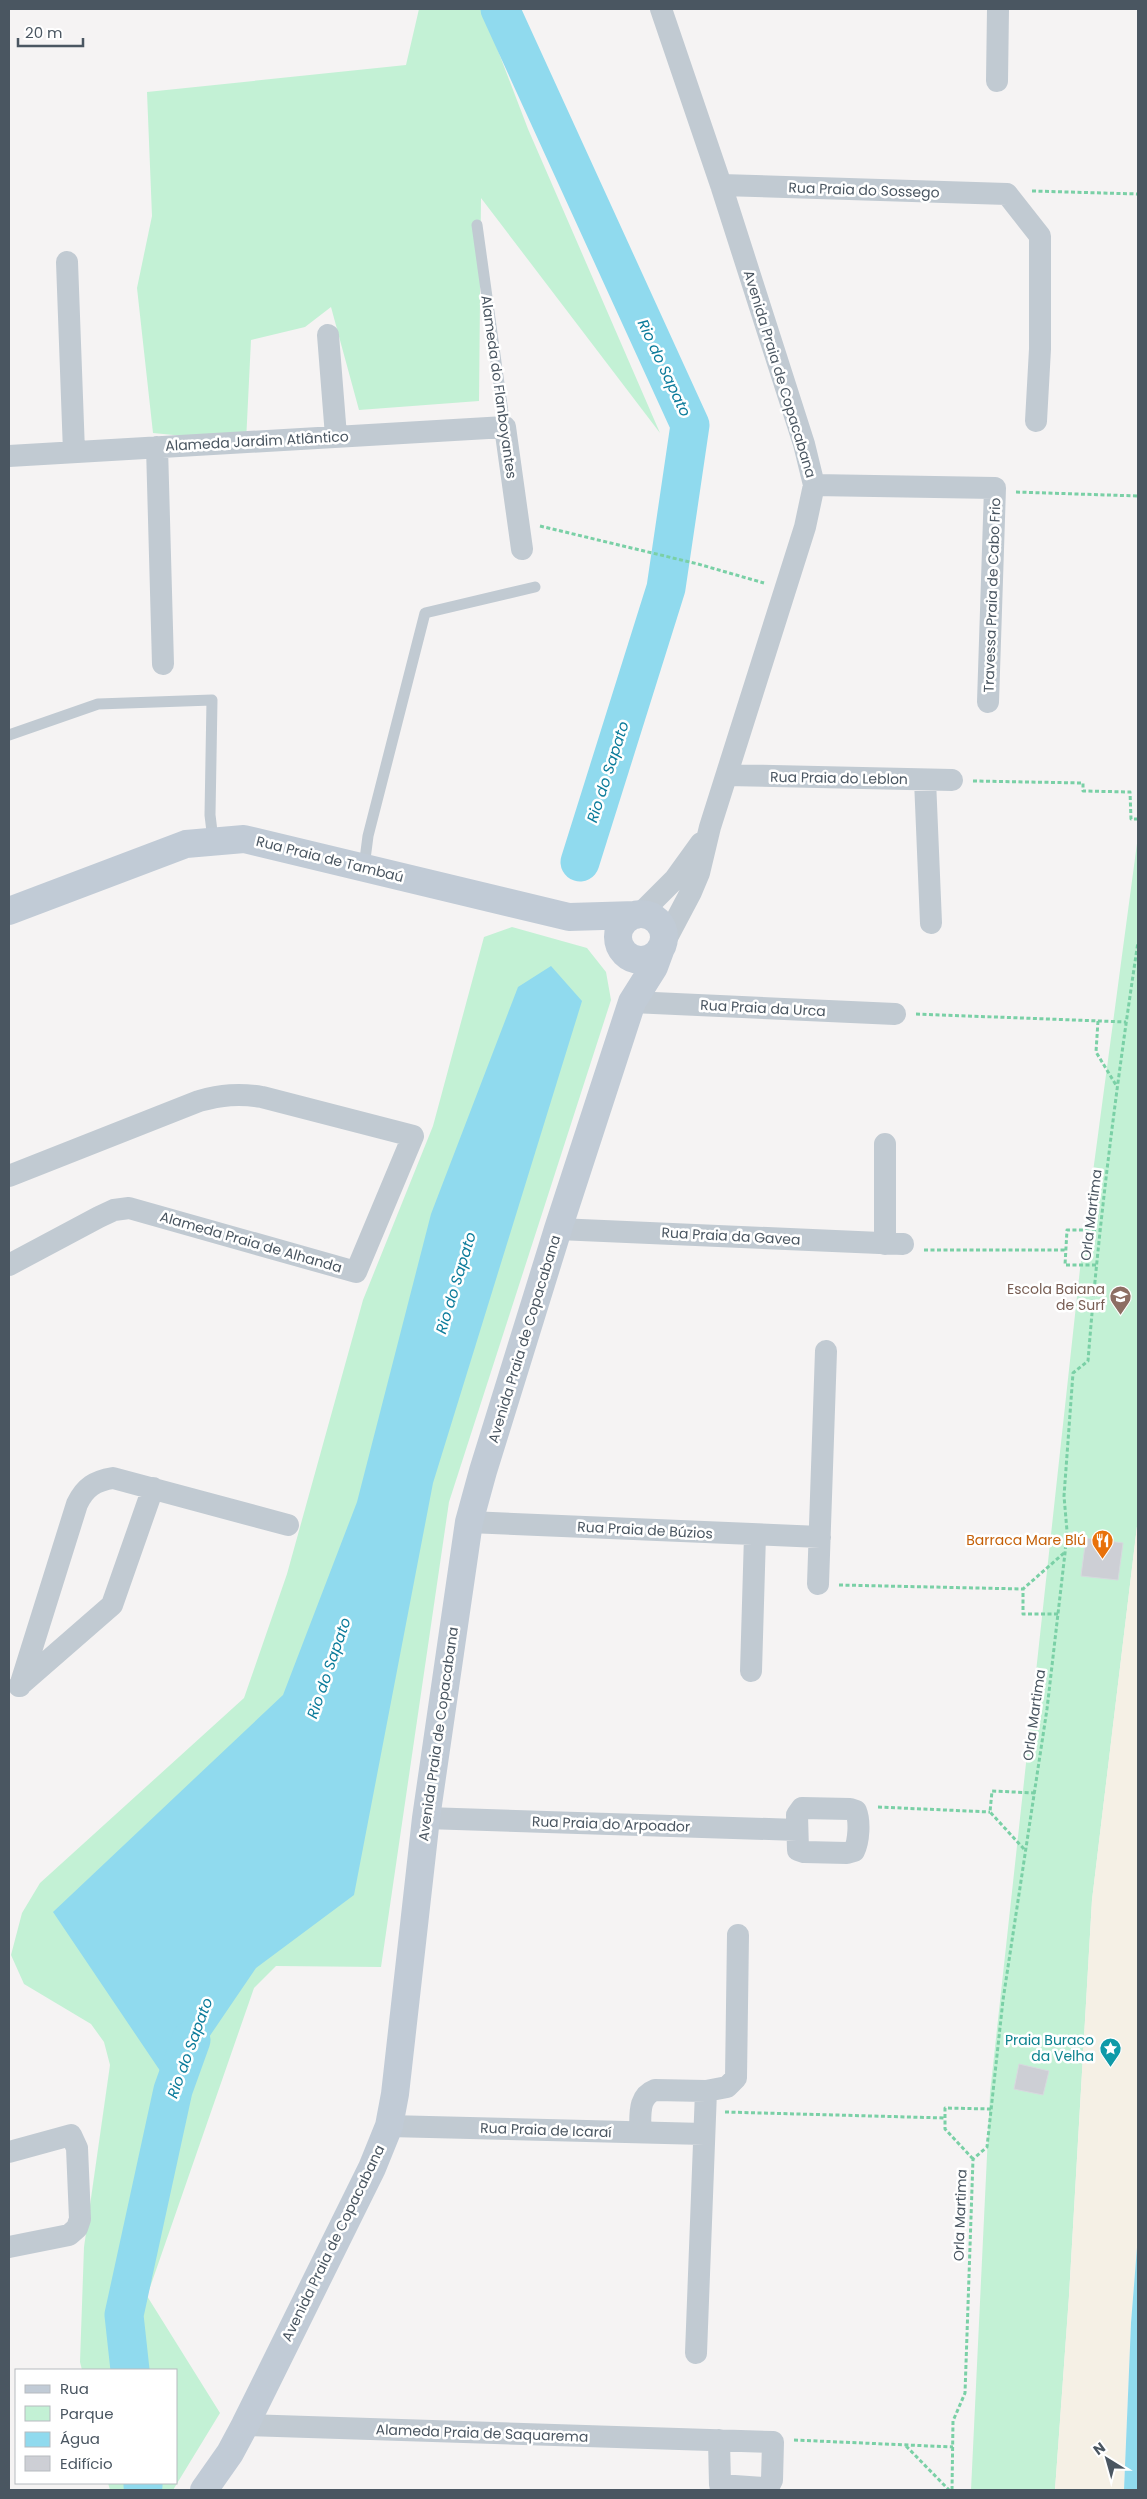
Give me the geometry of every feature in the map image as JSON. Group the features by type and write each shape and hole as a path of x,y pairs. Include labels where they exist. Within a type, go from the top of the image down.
{"street":[{"name":"Avenida Praia de Copacabana","path":"204,2490 230,2453 245,2425 372,2168 389,2126 426,1818 469,1522 558,1229 632,1002 654,966 694,886 710,827 787,589 805,527 814,485 784,376 661,9"},
{"path":"997,81 998,9"},
{"name":"Rua Praia do Sossego","path":"721,185 1007,194"},
{"path":"1007,194 1040,236 1040,349 1036,421"},
{"path":"67,262 74,452"},
{"path":"328,334 336,436"},
{"name":"Alameda Jardim Atlântico","path":"9,456 505,427"},
{"name":"Alameda do Flanboyantes","path":"505,427 522,549"},
{"path":"157,447 163,664"},
{"path":"814,485 995,488"},
{"name":"Travessa Praia de Cabo Frio","path":"988,702 995,488"},
{"name":"Rua Praia do Leblon","path":"727,775 952,780"},
{"path":"925,780 931,923"},
{"name":"Avenida Praia de Copacabana","path":"638,914 685,867 710,827"},
{"name":"Rua Praia de Tambaú","path":"10,906 186,844 213,840 244,839 569,917 598,932 621,949"},
{"path":"638,914 647,915 660,923 664,937 662,947 649,958 642,960 627,956 621,949 618,936 622,925 638,914"},
{"name":"Rua Praia de Tambaú","path":"569,917 638,914"},
{"name":"Avenida Praia de Copacabana","path":"621,949 627,965 632,1002"},
{"name":"Rua Praia da Urca","path":"632,1002 895,1014"},
{"name":"Alameda Praia de Alhanda","path":"9,1176 199,1101 222,1095 243,1094 262,1097 413,1136 356,1272 129,1208 114,1210 99,1217 9,1265"},
{"path":"886,1144 894,1244"},
{"name":"Rua Praia da Gavea","path":"558,1229 894,1244"},
{"path":"818,1584 826,1351"},
{"path":"14,1690 76,1504 83,1492 92,1484 113,1478 288,1525"},
{"path":"14,1690 112,1605 153,1488"},
{"name":"Rua Praia de Búzios","path":"469,1522 820,1537"},
{"path":"751,1671 755,1534"},
{"path":"802,1808 850,1808 856,1811 858,1817 857,1844 851,1853 800,1852 796,1847 797,1815 802,1808"},
{"name":"Rua Praia do Arpoador","path":"426,1818 797,1830"},
{"path":"640,2132 641,2104 648,2093 655,2090 705,2101 727,2088 736,2078 738,1935"},
{"path":"696,2353 705,2101"},
{"name":"Rua Praia de Icaraí","path":"389,2126 704,2134"},
{"path":"9,2152 66,2135 74,2138 77,2148 80,2219 77,2228 69,2235 9,2248"},
{"name":"Alameda Praia de Saquarema","path":"245,2425 773,2442"},
{"path":"719,2440 718,2482 722,2486 744,2488 767,2488 772,2483 773,2442"},
{"name":"Avenida Praia de Copacabana","path":"220,2490 230,2453"}],"lane":[{"name":"Alameda do Flanboyantes","path":"477,225 505,427"},
{"path":"364,867 368,836 426,613 535,587"},
{"path":"9,735 98,704 212,700 210,815 213,840"}],"path":[{"path":"1007,194 1033,191 1138,194"},
{"path":"995,488 1018,492 1138,496"},
{"path":"518,521 641,549 787,589"},
{"path":"952,780 1083,783 1083,791 1130,792 1131,819 1138,819"},
{"name":"Orla Martima","path":"950,2490 953,2421 965,2392 973,2159 987,2146 1003,2000 1034,1793 1065,1553 1067,1530 1064,1496 1073,1373 1088,1361 1096,1265 1117,1086 1138,942"},
{"path":"895,1014 1126,1022"},
{"path":"1098,1021 1096,1052 1117,1086"},
{"path":"1096,1265 1065,1265 1068,1230 1100,1230"},
{"path":"894,1244 922,1250 1066,1250"},
{"path":"818,1584 1023,1589 1065,1553"},
{"path":"1023,1589 1023,1614 1058,1614"},
{"path":"990,1812 992,1791 1034,1793"},
{"path":"856,1811 865,1807 990,1812 1024,1850"},
{"path":"705,2101 945,2118"},
{"path":"973,2159 944,2129 945,2108 991,2109"},
{"path":"773,2442 782,2440 953,2447"},
{"path":"905,2445 950,2490"}],"green space":[{"path":"419,9 482,9 528,129 660,433 481,198 479,401 359,410 331,307 305,327 251,340 246,442 153,433 137,288 152,216 147,92 406,65"},
{"path":"1138,836 1138,1518 1092,1900 1069,2296 1055,2490 971,2490 990,2093 1080,1269"},
{"path":"512,927 587,948 606,972 611,1000 449,1502 381,1967 276,1966 254,1988 147,2296 220,2413 178,2482 178,2369 82,2369 80,2362 84,2247 110,2065 104,2042 91,2024 24,1984 11,1955 22,1913 40,1883 244,1698 287,1574 363,1300 433,1126 484,937"},
{"path":"108,2484 177,2484 173,2490 110,2490"}],"sand":[{"name":"Praia Buraco da Velha","path":"1138,1518 1138,2235 1131,2323 1124,2490 1055,2490 1069,2296 1092,1900"}],"water":[{"path":"551,966 582,1001 433,1483 354,1895 256,1968 173,2090 53,1912 283,1695 357,1502 431,1214 518,987"},
{"path":"1138,2235 1138,2490 1124,2490 1131,2323"}],"building":[{"name":"Barraca Mare Blú","path":"1086,1538 1123,1543 1118,1580 1081,1576"},
{"path":"1019,2064 1049,2071 1043,2095 1014,2089"}],"waterway":[{"name":"Rio do Sapato","path":"500,9 690,425 666,588 580,862"},
{"name":"Rio do Sapato","path":"130,2369 124,2315 173,2090 191,2040"}],"place":[{"name":"Escola Baiana de Surf","path":"1121,1316"},
{"name":"Barraca Mare Blú","path":"1102,1559"},
{"name":"Praia Buraco da Velha","path":"1110,2067"}]}
